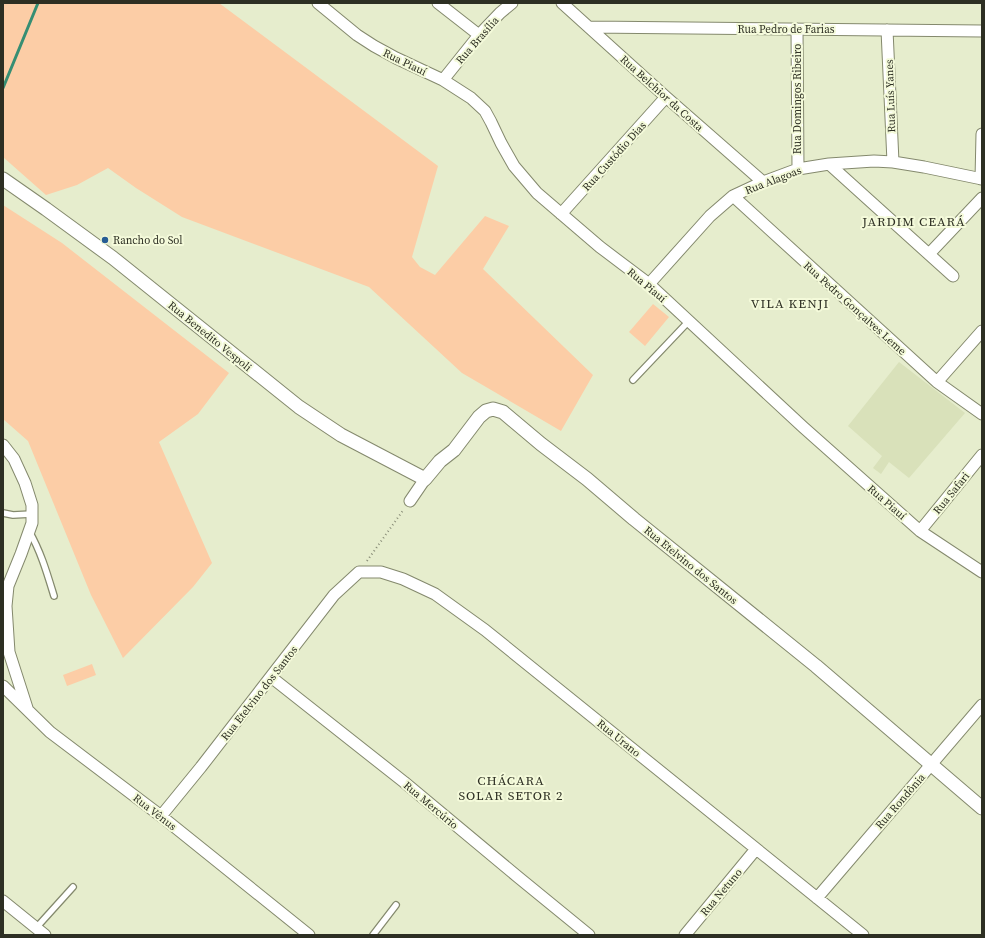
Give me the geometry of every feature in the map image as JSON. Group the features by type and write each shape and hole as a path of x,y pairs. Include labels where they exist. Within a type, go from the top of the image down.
{"street":[{"name":"Rua Piauí","path":"318,3 357,35 374,46 443,80 471,98 485,111 514,166 537,193 600,247 649,284 802,427 920,531 982,572"},
{"path":"438,3 479,35"},
{"name":"Rua Brasília","path":"443,80 479,35 512,3"},
{"name":"Rua Belchior da Costa","path":"562,3 763,182"},
{"name":"Rua Pedro de Farias","path":"590,27 982,31"},
{"name":"Rua Domingos Ribeiro","path":"796,29 798,170"},
{"name":"Rua Luís Yanes","path":"887,30 893,162"},
{"name":"Rua Custódio Dias","path":"561,214 666,97"},
{"path":"982,134 982,179"},
{"name":"Rua Alagoas","path":"649,284 710,216 733,196 763,182 798,170 829,164 893,162 982,179"},
{"path":"829,164 953,276"},
{"name":"Rua Benedito Vespoli","path":"3,179 113,258 299,407 341,435 425,479"},
{"name":"Rua Pedro Gonçalves Leme","path":"733,196 937,382 982,414"},
{"path":"929,254 982,198"},
{"path":"937,382 982,331"},
{"name":"Rua Etelvino dos Santos","path":"410,501 425,479 440,461 454,450 479,417 486,411 494,409 503,412 816,666 982,808"},
{"path":"3,445 14,459 25,482 32,505 32,523 8,586 6,606 9,652 28,710"},
{"name":"Rua Safari","path":"920,531 982,455"},
{"name":"Rua Etelvino dos Santos","path":"161,816 201,767 334,595 359,572"},
{"name":"Rua Urano","path":"359,572 381,572 403,578 435,594 484,630 863,935"},
{"name":"Rua Mercúrio","path":"271,677 404,782 589,935"},
{"name":"Rua Vênus","path":"4,690 28,710 50,732 161,816 310,935"},
{"name":"Rua Rondônia","path":"817,898 982,705"},
{"name":"Rua Netuno","path":"685,935 756,849"},
{"path":"3,901 41,931"}],"lane":[{"path":"633,380 688,322"},
{"path":"3,513 14,515 32,514"},
{"path":"29,531 43,559 54,596"},
{"path":"41,931 73,887"},
{"path":"373,935 396,905"}],"path":[{"path":"359,572 410,501"}],"shaded area":[{"path":"3,3 219,3 438,166 412,257 420,267 435,275 485,216 509,226 483,269 593,375 561,431 462,373 369,287 182,217 136,188 108,168 77,185 46,195 3,157"},
{"path":"3,205 62,243 229,373 198,414 159,442 212,563 193,587 123,658 91,595 28,441 3,419"},
{"path":"653,304 669,317 645,346 629,332"},
{"path":"899,362 965,413 909,478 889,462 881,474 873,468 882,456 848,426"},
{"path":"92,664 96,675 67,686 63,675"}],"waterway":[{"path":"3,88 38,3"}],"place":[{"name":"Rancho do Sol","path":"105,240"}],"district":[{"name":"JARDIM CEARÁ","path":"914,221"},
{"name":"VILA KENJI","path":"790,303"},
{"name":"CHÁCARA SOLAR SETOR 2","path":"511,788"}]}
